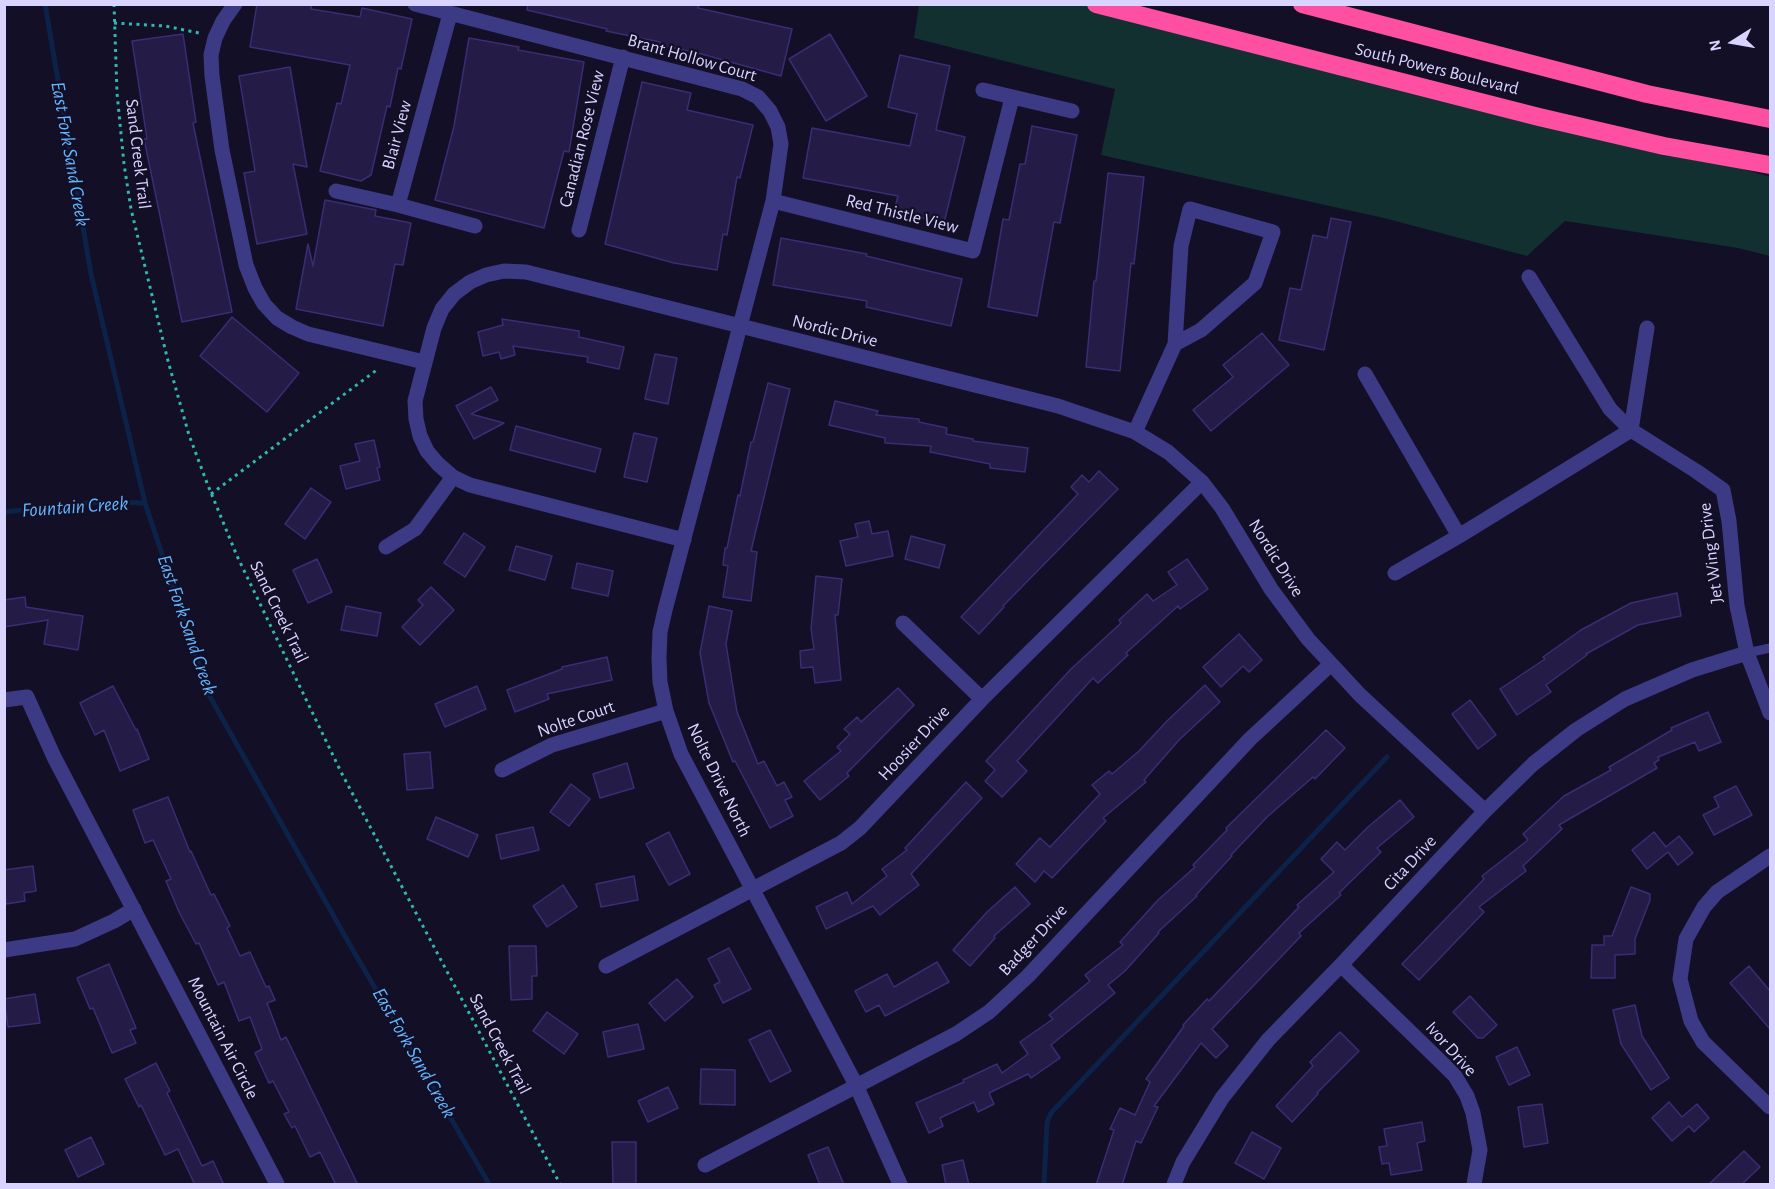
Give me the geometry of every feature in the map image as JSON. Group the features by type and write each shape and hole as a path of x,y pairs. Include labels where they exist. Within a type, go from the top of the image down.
{"highway":[{"name":"South Powers Boulevard","path":"1096,4 1539,117 1664,146 1770,165"},
{"name":"South Powers Boulevard","path":"1302,4 1647,94 1770,119"},
{"path":"1647,94 1770,109"},
{"path":"1664,146 1770,176"}],"street":[{"path":"235,4 215,38 211,55 212,76 222,150 246,265 255,288 264,304 277,318 292,327 308,334 424,362"},
{"name":"Brant Hollow Court","path":"415,4 742,89 758,97 770,111 778,127 781,144 773,201 741,328"},
{"name":"Blair View","path":"398,205 450,14"},
{"name":"Canadian Rose View","path":"579,230 623,57"},
{"path":"983,90 1072,111"},
{"name":"Red Thistle View","path":"773,201 973,251 1012,98"},
{"path":"336,191 475,226"},
{"path":"1135,432 1175,344 1181,246 1190,209 1273,232 1256,283 1201,330 1175,344"},
{"name":"Nordic Drive","path":"684,540 470,485 453,477 438,464 420,436 416,419 416,401 434,328 442,309 454,294 470,282 504,271 526,272 1058,406 1135,432 1168,452 1202,482 1222,508 1250,556 1290,616 1331,664 1360,695 1485,811"},
{"path":"1529,277 1610,409 1632,430"},
{"name":"Nolte Drive North","path":"741,328 660,632 660,682 666,711 681,754 856,1085 900,1185"},
{"path":"1632,430 1647,328"},
{"path":"1365,374 1459,536"},
{"path":"1395,573 1632,430"},
{"name":"Jet Wing Drive","path":"1632,430 1723,490 1729,521 1737,606 1747,653 1770,713"},
{"path":"386,548 416,529 453,477"},
{"name":"Hoosier Drive","path":"606,966 841,843 860,828 982,699 1202,482"},
{"path":"903,623 982,699"},
{"name":"Cita Drive","path":"1174,1185 1200,1132 1240,1073 1268,1040 1485,811 1555,746 1625,699 1692,670 1747,653"},
{"name":"Badger Drive","path":"705,1165 974,1024 1028,976 1250,739 1331,664"},
{"name":"Mountain Air Circle","path":"4,700 27,696 54,757 277,1185"},
{"name":"Nolte Court","path":"502,770 552,746 666,711"},
{"path":"1770,856 1718,892 1704,907 1686,939 1680,979 1691,1021 1703,1042 1770,1107"},
{"path":"4,950 55,944 75,939 134,909"},
{"name":"Ivor Drive","path":"1341,965 1439,1060 1455,1077 1467,1096 1473,1113 1480,1150 1474,1185"}],"lane":[{"path":"1747,653 1770,648"}],"path":[{"name":"Sand Creek Trail","path":"114,4 117,93 131,209 168,361 189,435 211,494 237,556 341,772 560,1185"},
{"path":"114,23 186,29 215,38"},
{"path":"211,494 396,355"}],"green space":[{"path":"919,5 1099,5 1664,146 1770,177 1770,256 1738,248 1565,221 1527,256 1388,219 1101,155 1115,89 914,38"}],"building":[{"path":"257,4 312,4 311,9 360,17 362,8 412,19 401,69 398,68 390,107 387,106 371,175 361,181 320,171 337,103 341,104 350,65 250,47"},
{"path":"528,4 699,4 698,8 792,29 781,76 660,45 660,42 606,31 607,29 527,10"},
{"path":"183,34 196,122 193,123 232,312 182,322 144,139 147,139 132,41"},
{"path":"830,34 867,96 826,121 789,59"},
{"path":"469,38 584,62 569,152 564,151 544,228 435,200 454,126"},
{"path":"900,55 950,66 936,130 965,137 944,223 894,211 898,196 803,178 812,128 910,146 917,114 888,107"},
{"path":"290,67 307,167 293,164 307,234 257,244 244,173 255,171 239,76"},
{"path":"642,82 691,93 687,110 753,125 740,178 737,177 727,235 723,234 717,270 674,263 605,244"},
{"path":"1032,126 1077,135 1060,223 1054,222 1037,316 988,307 1003,219 1009,220 1020,164 1025,164"},
{"path":"1108,173 1144,177 1134,264 1131,263 1120,371 1086,367"},
{"path":"325,200 376,210 375,216 411,223 403,265 395,264 383,326 296,309 308,244 313,266"},
{"path":"1331,218 1351,222 1324,350 1279,340 1290,288 1301,290 1313,235 1327,238"},
{"path":"781,238 867,254 866,256 962,279 951,326 866,307 867,301 773,285"},
{"path":"232,317 299,373 267,412 200,356"},
{"path":"502,319 579,331 579,337 624,347 619,369 587,362 588,357 513,346 515,355 501,359 499,352 483,356 478,332 503,325"},
{"path":"1262,333 1289,365 1211,431 1193,410 1233,377 1223,365"},
{"path":"655,354 677,358 668,404 645,399"},
{"path":"768,383 790,389 751,551 757,552 751,601 723,597 728,566 723,565 725,548 727,548 751,442 753,442"},
{"path":"491,387 498,400 471,414 504,423 474,439 456,406"},
{"path":"835,401 878,411 876,415 919,419 919,422 947,428 946,434 973,439 973,441 1028,448 1025,472 990,468 990,464 930,452 931,446 885,443 885,438 829,425"},
{"path":"516,426 601,449 595,472 510,450"},
{"path":"634,433 657,438 647,482 624,477"},
{"path":"374,440 380,467 377,468 380,480 346,489 340,466 360,461 355,444"},
{"path":"1099,471 1118,489 1003,606 979,634 961,617 1078,494 1071,487 1082,475 1089,482"},
{"path":"311,488 331,502 305,539 285,524"},
{"path":"869,521 872,534 888,531 893,556 846,566 840,541 858,537 855,524"},
{"path":"464,533 485,547 465,577 444,563"},
{"path":"911,536 945,545 939,568 905,559"},
{"path":"516,546 552,556 545,580 509,570"},
{"path":"317,559 332,592 308,603 293,570"},
{"path":"1187,559 1208,589 1180,609 1178,606 1126,653 1128,655 1098,683 1093,678 1017,761 1027,771 1002,797 985,781 995,770 986,761 1071,669 1121,623 1119,620 1147,594 1153,601 1177,585 1168,572"},
{"path":"577,563 613,571 608,596 572,588"},
{"path":"816,576 842,579 838,615 835,615 841,680 815,683 813,667 801,668 800,651 814,649 811,629"},
{"path":"431,587 454,610 420,645 402,627 423,605 418,600"},
{"path":"1677,593 1681,616 1638,625 1586,654 1546,685 1551,692 1517,715 1500,689 1545,659 1543,657 1581,630 1631,603"},
{"path":"25,597 26,607 83,616 78,650 44,644 48,620 4,627 4,600"},
{"path":"346,606 381,613 377,636 341,630"},
{"path":"709,606 732,611 726,644 737,712 758,764 764,761 777,786 784,782 792,797 785,800 793,816 770,828 735,761 733,762 709,703 700,653"},
{"path":"1239,634 1262,660 1249,672 1243,666 1221,687 1203,667"},
{"path":"607,657 612,680 547,694 549,699 515,712 507,690 562,669 562,667"},
{"path":"1205,685 1220,702 1179,740 1144,780 1146,782 1103,818 1106,821 1052,878 1044,871 1035,882 1016,864 1040,838 1050,847 1100,794 1092,785 1109,771 1112,774 1139,751"},
{"path":"113,686 137,729 149,759 120,771 104,730 95,735 80,703"},
{"path":"477,686 486,709 445,727 435,704"},
{"path":"898,688 914,705 847,773 849,776 820,800 804,781 841,751 837,747 850,734 844,729 857,717 861,722"},
{"path":"1470,700 1496,735 1478,749 1452,714"},
{"path":"1708,712 1721,742 1699,751 1695,742 1658,757 1659,760 1654,763 1657,768 1559,825 1562,829 1523,866 1526,871 1479,907 1484,912 1419,980 1402,964 1484,879 1482,876 1528,840 1523,834 1564,796 1611,770 1609,767 1672,730 1671,728"},
{"path":"1326,730 1345,748 1315,779 1313,777 1267,817 1197,896 1158,932 1125,971 1108,985 1115,993 1051,1045 1060,1058 1031,1078 1028,1074 989,1093 994,1104 978,1112 974,1102 940,1118 943,1126 929,1133 916,1103 964,1082 963,1080 997,1064 1002,1073 1028,1054 1020,1042 1053,1019 1049,1015 1090,981 1085,975 1123,945 1120,942 1158,900 1195,867 1193,865 1227,830 1226,828"},
{"path":"430,752 433,788 407,790 404,754"},
{"path":"627,763 634,788 600,798 593,774"},
{"path":"966,782 982,798 911,874 919,885 880,915 873,906 826,929 816,907 847,892 852,904 887,876 882,869 907,850 905,848"},
{"path":"571,784 590,799 569,826 550,812"},
{"path":"1736,786 1752,815 1714,835 1703,815 1719,807 1714,797"},
{"path":"168,797 190,852 211,895 214,894 230,926 227,928 240,956 250,952 266,987 269,986 275,1000 267,1003 281,1040 286,1037 358,1185 336,1185 320,1152 310,1157 295,1126 292,1128 284,1114 289,1112 273,1081 269,1083 255,1053 262,1049 250,1017 239,1021 224,982 218,985 199,943 196,944 179,912 166,881 171,879 153,840 145,843 133,810"},
{"path":"1400,800 1414,817 1377,848 1381,852 1339,893 1341,895 1299,933 1301,936 1212,1029 1228,1046 1216,1058 1201,1043 1154,1106 1158,1107 1141,1143 1136,1141 1122,1185 1096,1185 1114,1130 1110,1129 1120,1108 1135,1115 1150,1082 1146,1079 1183,1025 1299,907 1297,905 1334,872 1321,859 1337,842 1345,850"},
{"path":"436,817 478,835 468,857 427,839"},
{"path":"533,827 539,850 501,859 496,835"},
{"path":"669,832 690,874 669,885 646,844"},
{"path":"1654,832 1666,847 1679,836 1693,853 1678,865 1668,852 1647,869 1632,850"},
{"path":"33,866 36,891 24,893 25,901 6,904 4,870"},
{"path":"634,876 638,900 601,907 596,884"},
{"path":"563,885 577,907 547,927 533,906"},
{"path":"1015,887 1030,904 994,936 995,938 970,966 953,950 987,912"},
{"path":"1631,887 1650,894 1650,900 1635,939 1635,954 1615,955 1615,978 1591,978 1592,945 1604,945 1604,936 1612,936"},
{"path":"509,946 536,946 537,976 532,976 532,999 511,1000"},
{"path":"729,948 751,989 723,1003 714,985 720,982 708,959"},
{"path":"937,962 949,982 885,1016 879,1005 866,1012 855,991 887,974 894,987"},
{"path":"109,964 136,1028 130,1030 136,1043 112,1053 93,1008 90,1009 77,978"},
{"path":"1749,966 1770,991 1770,1029 1730,983"},
{"path":"677,979 693,997 665,1021 649,1003"},
{"path":"35,994 40,1023 8,1027 4,999"},
{"path":"1470,996 1497,1025 1483,1038 1478,1038 1453,1012"},
{"path":"1635,1005 1642,1036 1669,1078 1651,1090 1621,1044 1613,1010"},
{"path":"547,1012 578,1034 564,1054 533,1031"},
{"path":"638,1024 644,1049 608,1057 603,1032"},
{"path":"770,1030 791,1071 770,1082 749,1040"},
{"path":"1340,1032 1359,1051 1292,1122 1276,1106 1313,1066 1310,1062"},
{"path":"1517,1047 1530,1075 1509,1085 1496,1057"},
{"path":"156,1063 170,1091 167,1093 202,1166 213,1161 224,1185 195,1185 178,1149 165,1155 141,1105 139,1107 125,1079"},
{"path":"701,1069 735,1070 735,1105 700,1104"},
{"path":"668,1087 678,1108 648,1122 638,1101"},
{"path":"1669,1102 1682,1117 1697,1104 1709,1118 1694,1132 1689,1126 1672,1141 1652,1118"},
{"path":"1542,1104 1548,1143 1524,1147 1518,1107"},
{"path":"1422,1122 1425,1141 1417,1143 1422,1170 1391,1175 1389,1163 1382,1164 1379,1147 1387,1146 1384,1129"},
{"path":"1252,1132 1281,1148 1264,1179 1235,1163"},
{"path":"91,1137 104,1164 78,1177 65,1150"},
{"path":"612,1142 636,1142 636,1185 613,1185"},
{"path":"828,1147 844,1185 820,1185 808,1155"},
{"path":"1744,1151 1760,1167 1741,1185 1708,1185"},
{"path":"963,1160 969,1185 946,1185 942,1165"}],"waterway":[{"name":"East Fork Sand Creek","path":"45,4 91,274 145,503 209,695 350,945 489,1184"},
{"name":"Fountain Creek","path":"4,512 96,502 145,503"},
{"path":"1044,1184 1047,1123 1051,1113 1387,757"}]}
